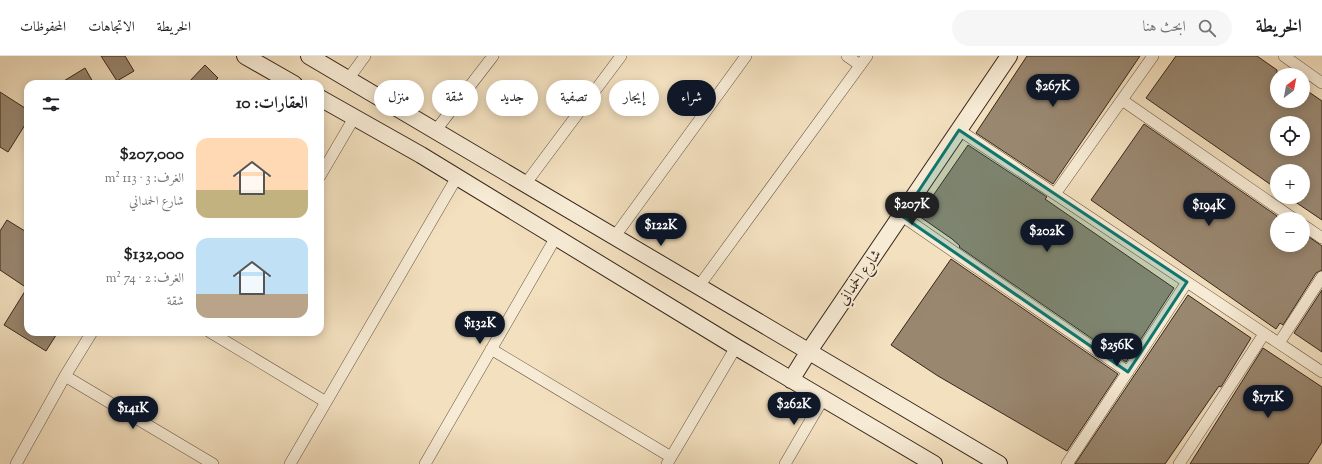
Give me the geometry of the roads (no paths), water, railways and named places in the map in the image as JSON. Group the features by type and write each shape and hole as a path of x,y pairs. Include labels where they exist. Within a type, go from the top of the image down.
{"street":[{"path":"309,56 349,78 999,464"},
{"path":"349,78 365,56"},
{"path":"436,130 493,56"},
{"path":"526,183 621,56"},
{"path":"615,236 746,56"},
{"path":"847,56 860,66"},
{"path":"699,286 867,56"},
{"name":"شارع الحمداني","path":"791,380 1008,56"},
{"path":"1056,194 1153,56"},
{"path":"1284,56 1322,82"},
{"path":"251,58 287,80"},
{"path":"324,100 457,177 736,347 934,464"},
{"path":"1122,100 1284,212"},
{"path":"324,169 354,118"},
{"path":"959,130 1322,372"},
{"path":"290,464 457,177"},
{"path":"902,216 1128,372"},
{"path":"1310,230 1322,238"},
{"path":"430,462 556,237"},
{"path":"1279,343 1322,277"},
{"path":"1067,464 1187,282"},
{"path":"1180,464 1264,334"},
{"path":"16,464 65,376 90,336"},
{"path":"226,336 326,402"},
{"path":"492,349 669,461 736,347"},
{"path":"65,376 213,464"},
{"path":"785,464 823,399"}]}
